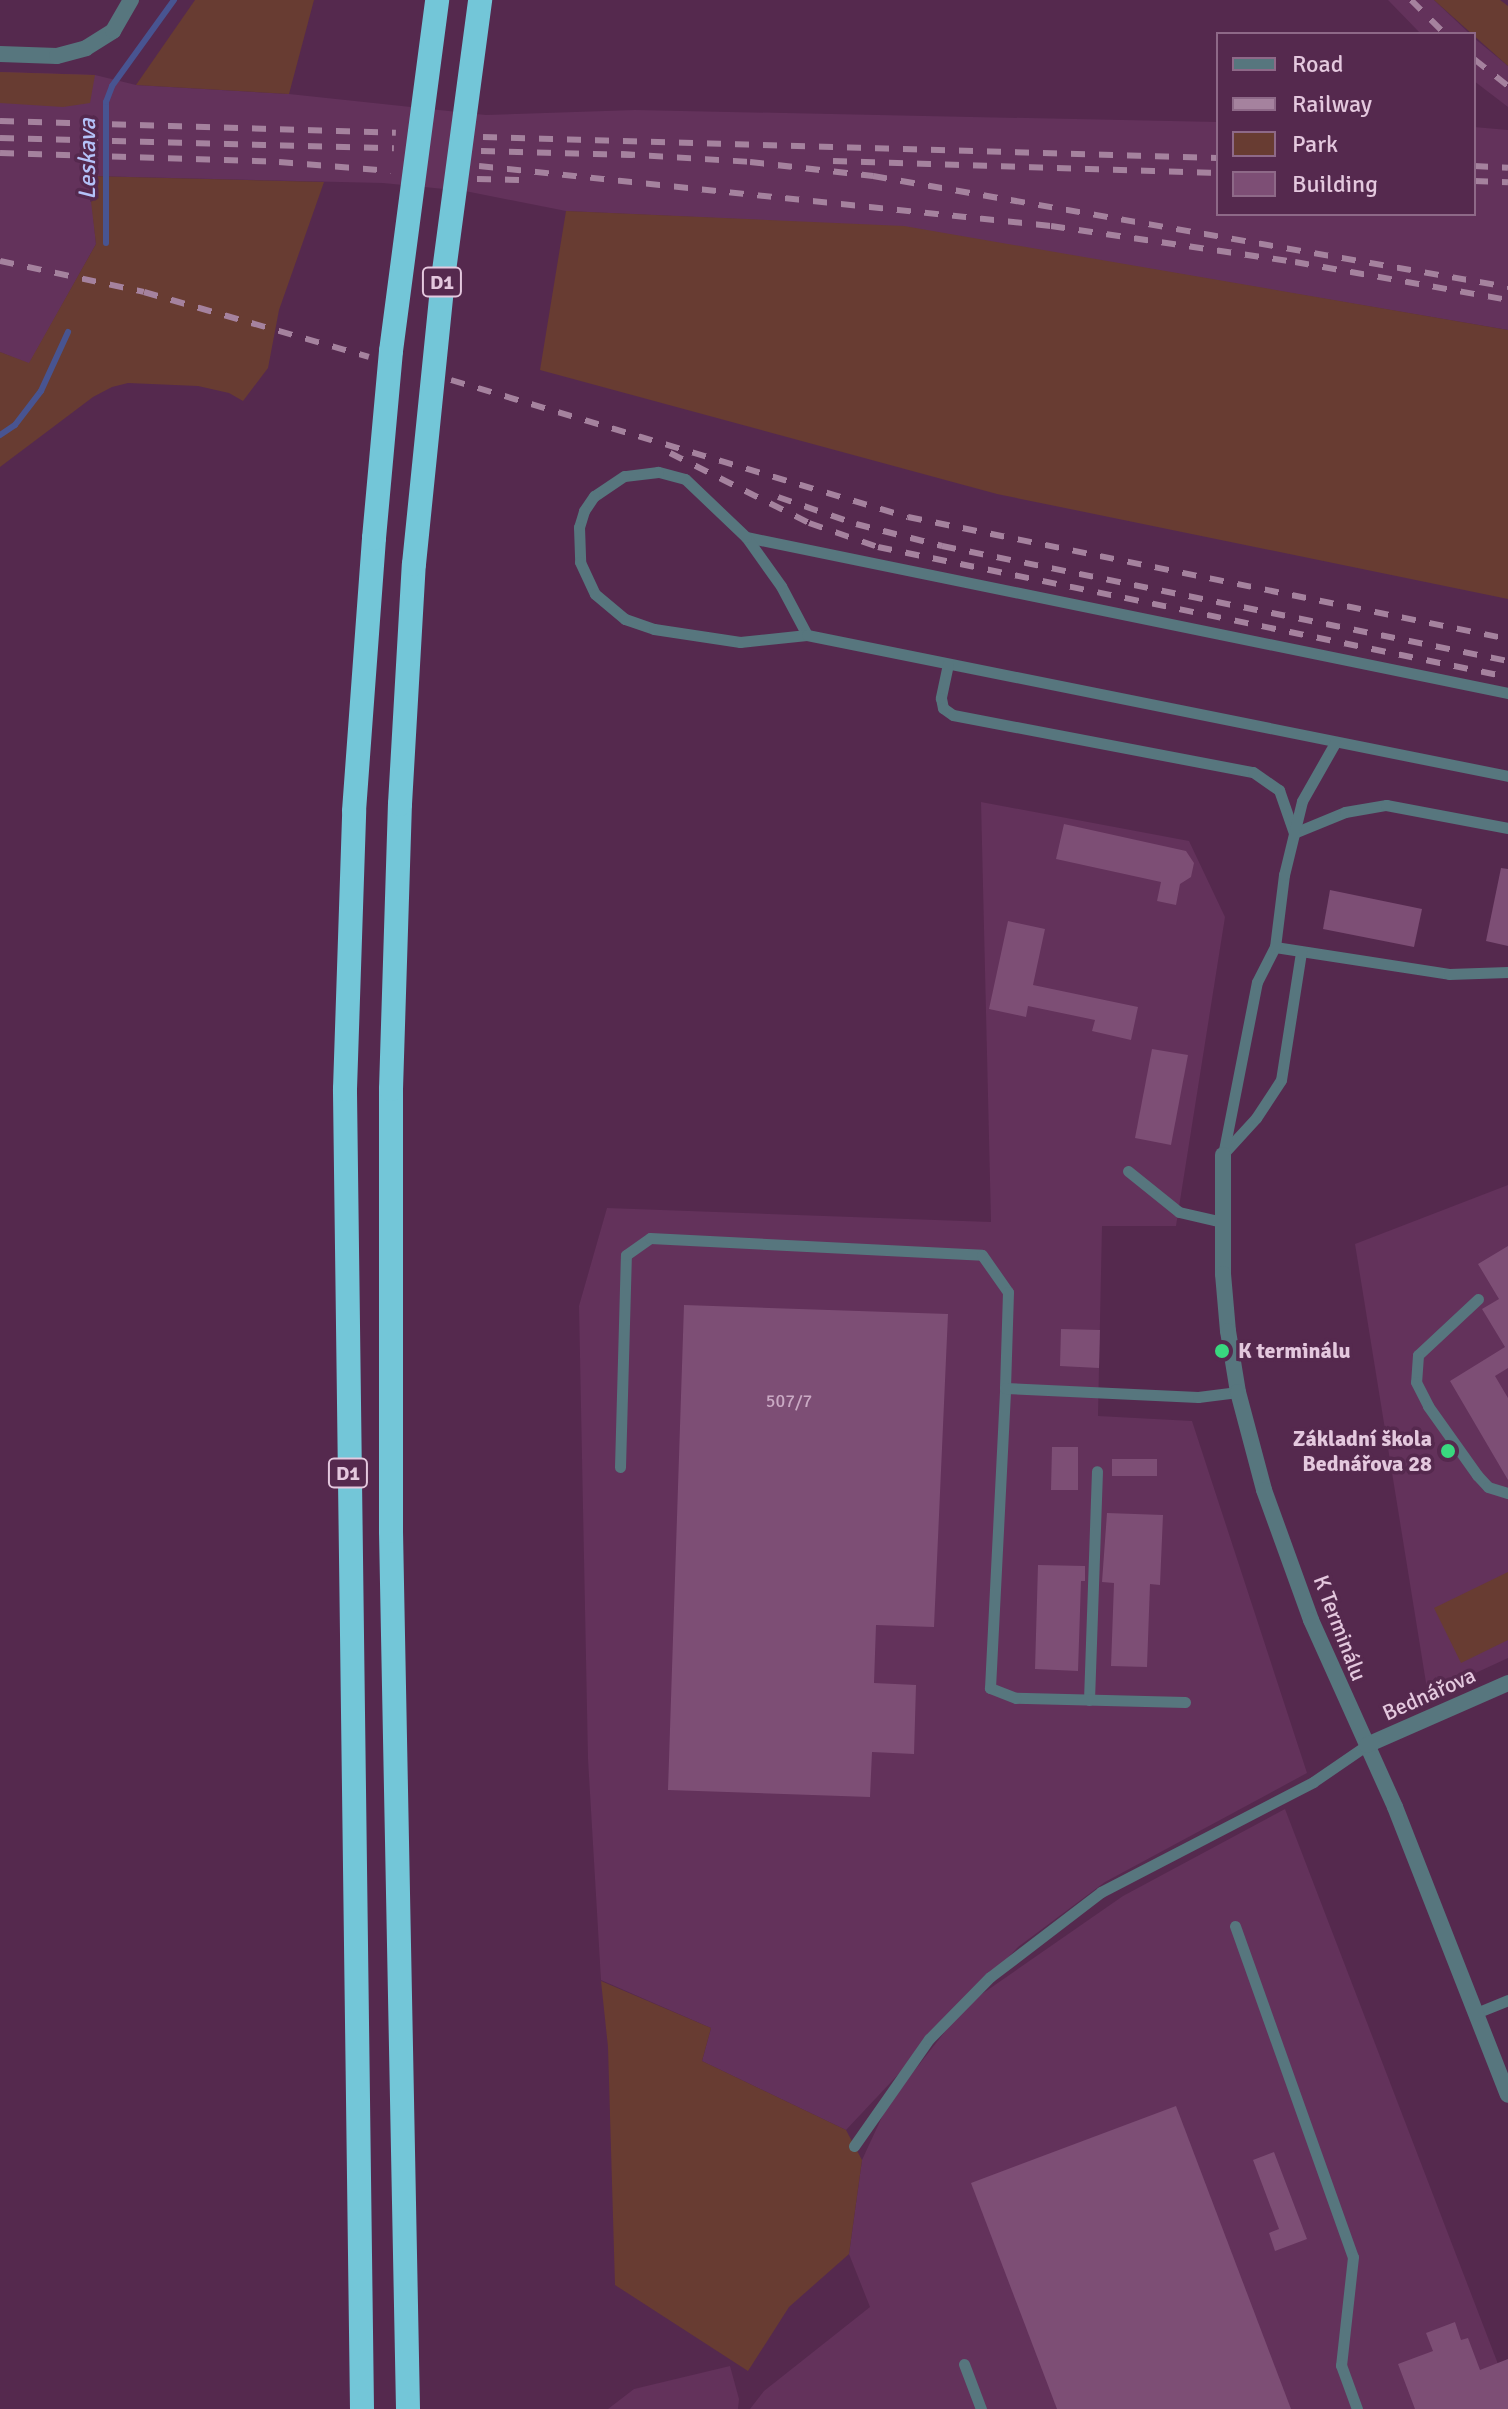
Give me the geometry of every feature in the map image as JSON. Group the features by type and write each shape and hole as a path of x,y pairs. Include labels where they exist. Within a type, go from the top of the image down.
{"highway":[{"name":"D1","path":"362,2409 345,1089 354,811 374,538 395,320 437,0"},
{"name":"D1","path":"408,2409 391,1531 391,1089 400,804 414,564 431,376 480,0"}],"street":[{"path":"0,54 57,56 86,48 113,31 131,0"},
{"name":"K Terminálu","path":"1223,1155 1222,1222 1228,1331 1238,1392 1264,1490 1343,1698 1367,1745 1508,2095"},
{"name":"Bednářova","path":"1367,1745 1508,1683"}],"lane":[{"path":"807,635 781,586 746,537 695,486 673,474 658,472 624,476 594,496 584,511 578,544 580,562 595,594 625,619 654,629 719,641 807,635 1508,776"},
{"path":"746,537 1508,693"},
{"path":"948,664 941,698 943,708 953,715 1253,772 1279,790 1294,833"},
{"path":"1223,1155 1257,982 1275,947 1284,875 1302,801 1335,743"},
{"path":"1294,833 1345,812 1386,805 1508,828"},
{"path":"1275,947 1449,974 1508,972"},
{"path":"1223,1155 1256,1118 1281,1080 1301,952"},
{"path":"1128,1171 1179,1212 1222,1222"},
{"path":"620,1467 626,1255 650,1238 982,1255 1008,1292 990,1688 1016,1698 1185,1702"},
{"path":"1478,1299 1418,1355 1416,1382 1428,1406 1477,1475 1488,1487 1508,1493"},
{"path":"1005,1388 1198,1397 1238,1392"},
{"path":"1089,1700 1097,1471"},
{"path":"854,2146 929,2039 990,1977 1101,1892 1313,1782 1367,1745"},
{"path":"1235,1926 1353,2257 1341,2365 1357,2409"},
{"path":"1476,2013 1508,2000"},
{"path":"964,2364 981,2409"}],"shaded area":[{"path":"1388,0 1434,0 1468,32 1419,32"},
{"path":"1476,40 1508,66 1508,107 1476,83"},
{"path":"0,72 95,75 136,85 289,94 486,115 635,110 1216,122 1216,216 1476,216 1476,127 1508,130 1508,330 904,227 566,211 465,191 383,183 89,176 96,244 29,364 0,352"},
{"path":"981,802 1189,841 1225,917 1176,1226 1102,1226 1098,1416 1192,1421 1307,1773 1105,1882 1018,1947 846,2130 702,2061 711,2028 601,1980 588,1759 579,1306 607,1208 991,1222"},
{"name":"Základní škola Bednářova 28","path":"1508,1185 1508,1658 1428,1695 1355,1244"},
{"path":"1285,1809 1508,2390 1508,2409 750,2409 764,2391 870,2307 849,2254 862,2160 888,2104 966,2005 1123,1896"},
{"path":"730,2366 739,2399 738,2409 608,2409 634,2389"}],"green space":[{"path":"195,0 314,0 289,94 136,85"},
{"path":"1434,0 1500,0 1508,6 1508,66 1476,37 1476,32 1470,32"},
{"path":"0,72 95,75 90,103 63,107 0,103"},
{"path":"88,176 324,182 279,310 268,368 243,401 229,393 198,386 128,383 112,387 93,397 0,467 0,352 29,363 96,244"},
{"path":"566,211 904,226 1508,330 1508,599 997,494 540,370"},
{"path":"1508,1572 1508,1640 1461,1663 1434,1608"},
{"path":"601,1981 711,2028 702,2061 846,2130 862,2160 849,2254 789,2307 748,2371 615,2285 608,2047"}],"building":[{"path":"1064,824 1186,851 1194,863 1191,877 1180,884 1176,905 1157,901 1161,882 1056,859"},
{"path":"1501,868 1508,869 1508,946 1486,941"},
{"path":"1330,890 1422,909 1414,947 1323,929"},
{"path":"1008,921 1045,929 1033,985 1138,1007 1131,1040 1092,1031 1095,1020 1028,1006 1026,1017 989,1009"},
{"path":"1152,1049 1188,1055 1171,1145 1135,1138"},
{"path":"1508,1246 1508,1368 1495,1376 1508,1398 1508,1480 1450,1381 1505,1347 1482,1309 1499,1299 1478,1264"},
{"path":"684,1305 948,1314 934,1627 876,1625 874,1683 916,1685 914,1754 872,1752 870,1797 668,1790"},
{"path":"1061,1329 1100,1330 1099,1368 1060,1366"},
{"path":"1052,1447 1078,1447 1078,1490 1051,1490"},
{"path":"1112,1459 1157,1459 1157,1476 1112,1476"},
{"path":"1107,1513 1163,1515 1160,1585 1150,1584 1147,1667 1111,1666 1114,1583 1102,1582"},
{"path":"1038,1565 1085,1566 1085,1581 1081,1581 1078,1671 1035,1669"},
{"path":"1176,2106 1291,2409 1057,2409 971,2183"},
{"path":"1274,2152 1307,2239 1275,2251 1269,2233 1279,2229 1253,2160"},
{"path":"1455,2322 1461,2340 1468,2338 1480,2370 1508,2359 1508,2409 1415,2409 1398,2364 1433,2351 1426,2333"}],"waterway":[{"name":"Leskava","path":"106,243 106,102 112,86 174,0"},
{"name":"Leskava","path":"0,435 15,425 41,391 68,332"}],"railway":[{"path":"1411,0 1443,32"},
{"path":"1476,61 1508,86"},
{"path":"0,121 396,133"},
{"path":"483,137 1216,158"},
{"path":"0,138 394,148"},
{"path":"481,151 633,155"},
{"path":"0,153 279,162 391,171"},
{"path":"621,154 750,162 873,176 1508,287"},
{"path":"833,161 1216,173"},
{"path":"479,166 1051,226 1295,262 1508,300"},
{"path":"1476,166 1508,168"},
{"path":"477,179 519,180"},
{"path":"1476,181 1508,182"},
{"path":"0,261 144,292 369,357"},
{"path":"451,380 908,517 1508,639"},
{"path":"670,453 809,523 878,547 1508,677"},
{"path":"778,497 856,524 942,546 1508,661"}],"place":[{"name":"K terminálu","path":"1222,1351"},
{"name":"Základní škola Bednářova 28","path":"1448,1451"}]}
